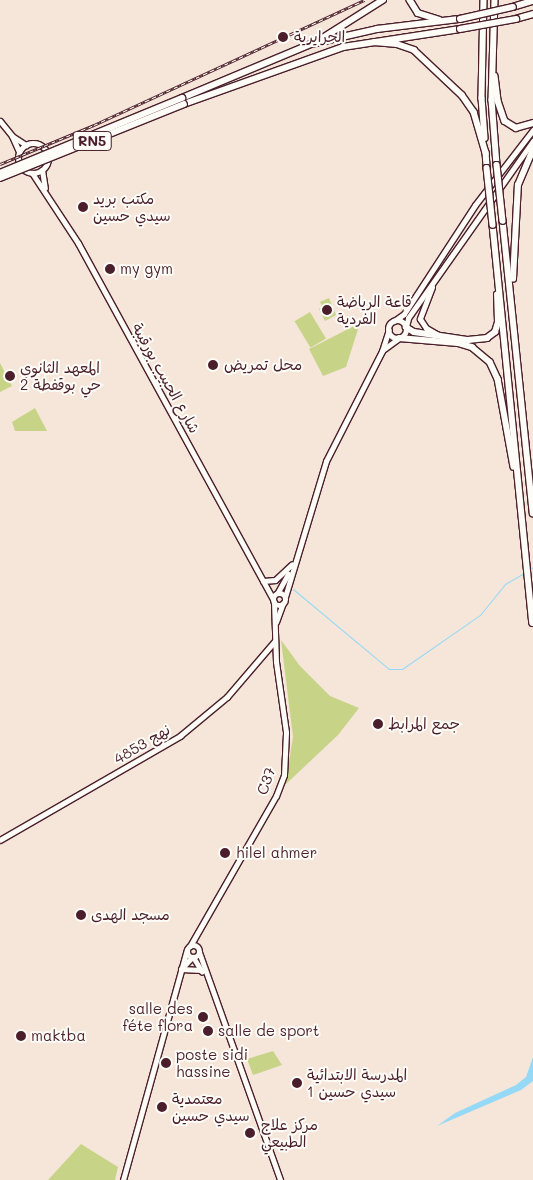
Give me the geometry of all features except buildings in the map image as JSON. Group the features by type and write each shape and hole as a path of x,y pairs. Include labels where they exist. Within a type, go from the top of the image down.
{"highway":[{"path":"311,44 346,26 383,0"},
{"path":"410,0 418,14 443,21"},
{"path":"482,0 482,98 487,168 515,473 533,623"},
{"path":"495,0 492,100 497,166 512,296 533,513"},
{"name":"RN5","path":"0,178 183,101 311,44 377,28 460,19 533,1"},
{"name":"RN5","path":"0,172 183,101 305,59 365,42 460,29 533,14"},
{"path":"365,42 403,45 424,58 468,103 486,153"},
{"path":"493,57 498,101 505,121 516,128 533,123"},
{"path":"512,296 518,185 533,149"},
{"path":"406,327 414,332 477,340 492,336 498,322 498,278"},
{"path":"399,338 458,343 472,348 490,362 498,379 515,473"}],"main road":[{"path":"0,121 12,136 19,152 19,165 32,173 42,170 48,160 46,150 37,144 26,145 12,136"},
{"path":"275,625 285,596 293,562 326,461 382,351 388,330 394,321 404,314 475,205 533,130"},
{"path":"382,351 404,335 408,318 533,141"},
{"path":"19,152 26,145"},
{"name":"شارع الحبيب بورقيبة","path":"42,170 45,189"},
{"name":"شارع الحبيب بورقيبة","path":"32,173 45,189 273,601"},
{"path":"437,276 420,315 426,328 439,335"},
{"path":"394,321 400,321 406,327"},
{"path":"388,330 392,336 399,338"},
{"path":"263,581 276,580 293,562"},
{"path":"275,625 273,601 293,562"},
{"path":"263,581 277,593 285,596"},
{"path":"273,601 283,603"},
{"name":"C37","path":"123,1180 180,971 189,948 282,782 286,732 274,642 275,625"},
{"path":"200,927 198,950 206,979 280,1180"},
{"path":"189,948 198,950"},
{"path":"189,948 206,979"},
{"path":"180,971 198,950"},
{"path":"180,971 201,970"}],"street":[{"name":"نهج 4853","path":"0,840 169,742 208,716 234,691 274,642"}],"green space":[{"name":"قاعة الرياضة الفردية","path":"329,298 336,315 325,321 319,309 322,306 320,302"},
{"path":"310,312 326,339 311,348 295,321"},
{"path":"360,323 346,367 323,376 309,349"},
{"path":"0,363 12,386 0,392"},
{"path":"35,408 47,431 15,431 12,422"},
{"path":"281,640 300,666 330,696 359,708 338,735 285,785 293,737"},
{"path":"273,1051 282,1065 253,1075 247,1059"},
{"path":"81,1144 118,1167 115,1180 48,1180"}],"water":[{"path":"533,1057 533,1081 521,1090 437,1126 455,1113 516,1085 526,1077"}],"waterway":[{"path":"529,570 533,567"},
{"path":"293,589 389,669 402,669 480,615 505,584 526,572"}],"railway":[{"path":"0,164 94,125 364,0"}],"place":[{"name":"الحرايرية","path":"283,37"},
{"name":"مكتب بريد سيدي حسين","path":"83,207"},
{"name":"my gym","path":"110,269"},
{"name":"قاعة الرياضة الفردية","path":"327,310"},
{"name":"محل تمريض","path":"213,365"},
{"name":"المعهد الثانوي حي بوقفطة 2","path":"10,376"},
{"name":"جمع المرابط","path":"378,724"},
{"name":"hilel ahmer","path":"225,853"},
{"name":"مسجد الهدى","path":"81,915"},
{"name":"salle des féte flora","path":"203,1017"},
{"name":"salle de sport","path":"208,1031"},
{"name":"maktba","path":"21,1036"},
{"name":"poste sidi hassine","path":"166,1063"},
{"name":"المدرسة الابتدائية سيدي حسين 1","path":"297,1083"},
{"name":"معتمدية سيدي حسين","path":"162,1107"},
{"name":"مركز علاج الطبيعي","path":"250,1133"}]}
